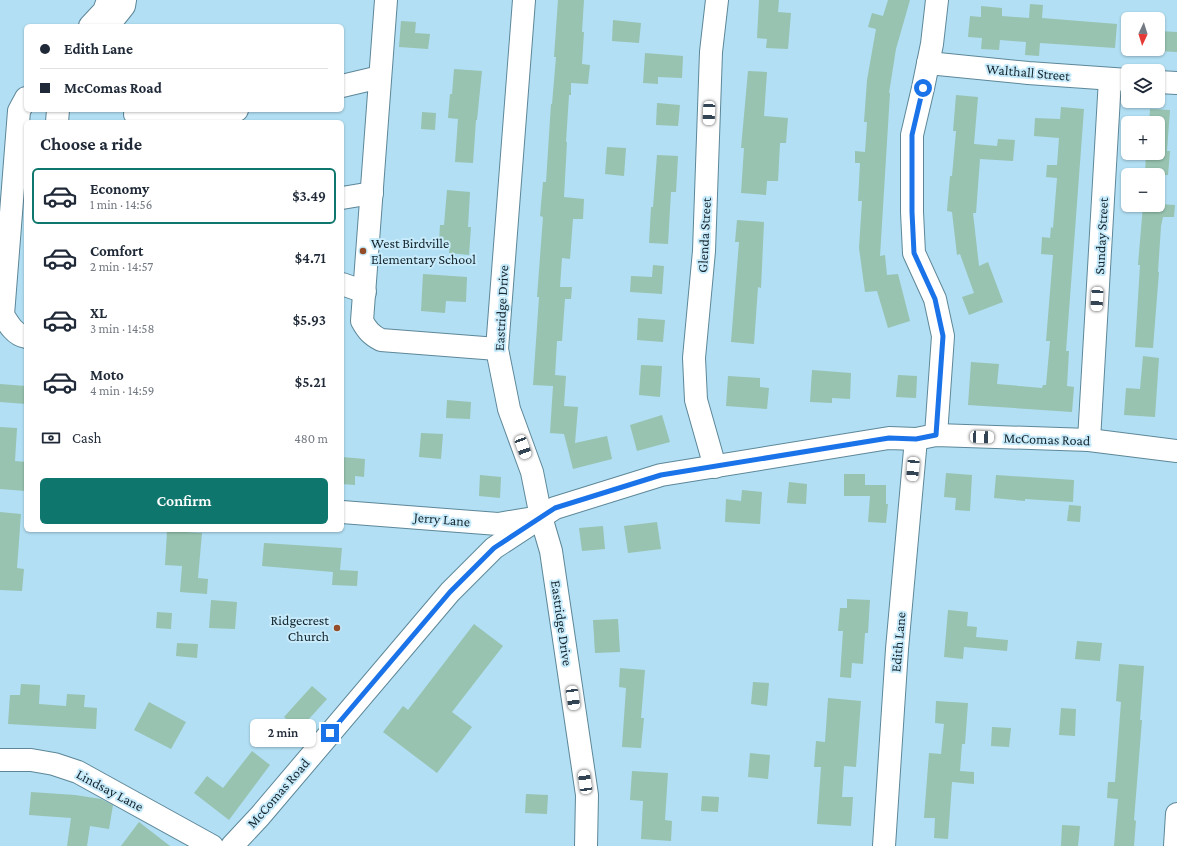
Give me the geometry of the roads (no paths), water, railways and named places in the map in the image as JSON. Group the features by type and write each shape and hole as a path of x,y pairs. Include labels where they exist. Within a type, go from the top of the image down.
{"street":[{"path":"92,24 104,11 108,0"},
{"path":"110,24 124,6 125,0"},
{"path":"386,0 362,320 366,329 372,336 380,340 497,349"},
{"name":"Eastridge Drive","path":"524,0 497,349 509,409 532,472 541,517 552,551 587,795 586,846"},
{"name":"Glenda Street","path":"715,466 696,400 694,358 704,251 712,52 717,0"},
{"name":"Edith Lane","path":"884,846 897,649 926,437 943,336 935,299 914,253 912,212 912,135 932,44 937,0"},
{"name":"Walthall Street","path":"928,63 1119,80"},
{"path":"344,86 380,77"},
{"name":"Sunday Street","path":"1088,440 1119,80"},
{"path":"1165,82 1177,83"},
{"path":"24,102 19,111 2,315 13,330 24,337"},
{"path":"187,120 228,112"},
{"path":"135,114 170,120"},
{"path":"344,198 372,192"},
{"path":"344,285 365,292"},
{"name":"McComas Road","path":"232,846 265,810 450,592 494,548 555,508 661,475 889,438 926,437 1088,440 1177,451"},
{"name":"Jerry Lane","path":"344,512 498,524 541,517"},
{"name":"Lindsay Lane","path":"0,760 31,760 54,764 78,772 212,846"},
{"path":"1175,846 1177,814"}],"place":[{"name":"West Birdville Elementary School","path":"363,251"},
{"name":"Ridgecrest Church","path":"337,628"}]}
